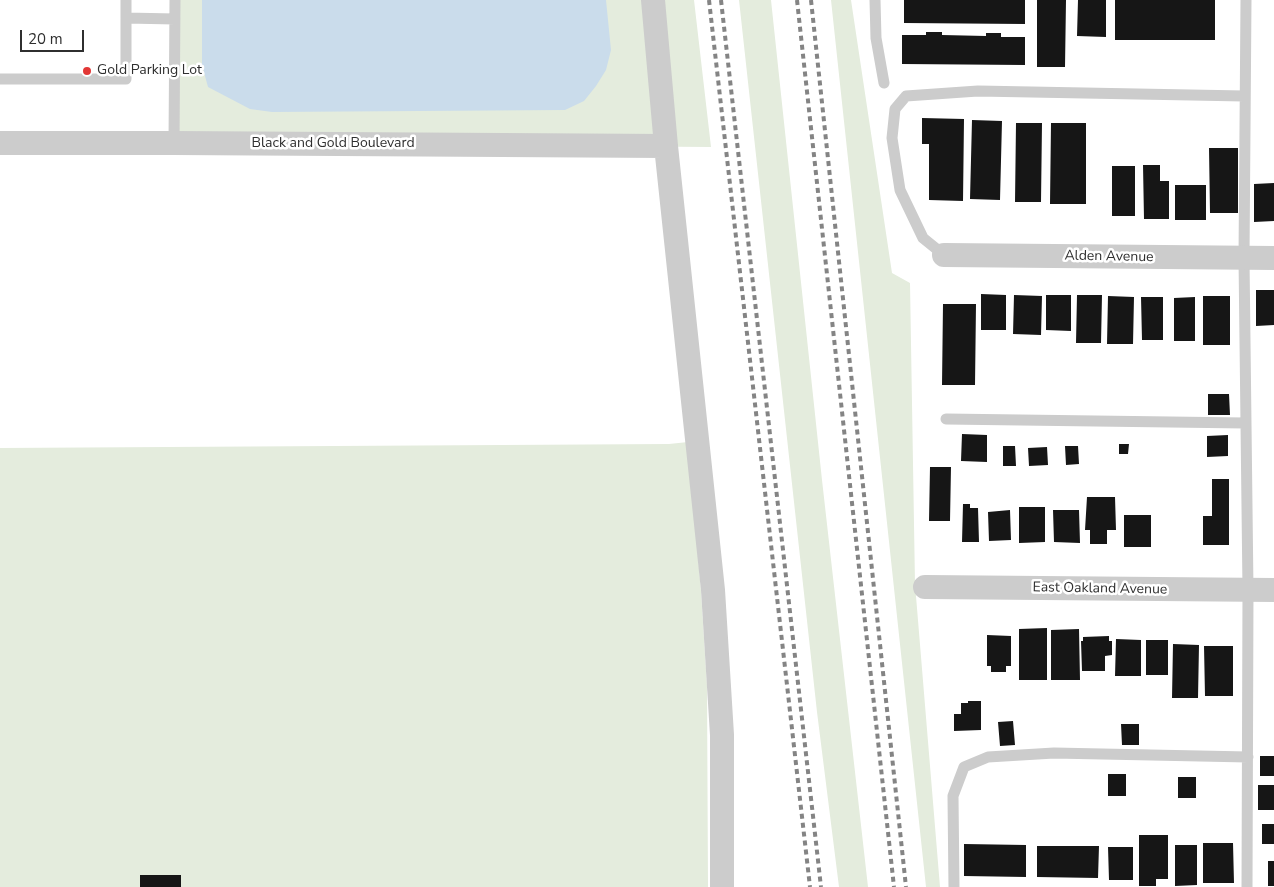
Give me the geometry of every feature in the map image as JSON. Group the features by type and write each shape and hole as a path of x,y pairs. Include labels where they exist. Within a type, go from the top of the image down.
{"street":[{"path":"653,0 666,146 713,590 722,735 722,887"},
{"name":"Black and Gold Boulevard","path":"0,143 666,146"},
{"name":"Alden Avenue","path":"944,255 1274,258"},
{"name":"East Oakland Avenue","path":"925,587 1274,590"}],"lane":[{"path":"0,80 126,79 126,0"},
{"path":"174,143 175,0"},
{"path":"875,0 876,38 884,83"},
{"path":"1246,0 1244,258 1248,590 1247,887"},
{"path":"126,18 175,19"},
{"path":"944,255 923,238 900,190 892,138 894,109 906,96 978,91 1244,96"},
{"path":"946,419 1246,423"},
{"path":"954,887 953,796 964,767 988,757 1054,754 1248,757"}],"green space":[{"path":"175,0 694,0 711,147 174,143"},
{"path":"739,0 771,0 868,887 839,887 817,712"},
{"path":"831,0 851,0 892,273 910,283 915,584 940,887 926,887"},
{"path":"688,442 707,686 708,887 0,887 0,448 669,444"}],"water":[{"path":"202,0 606,0 611,50 606,70 596,86 584,101 565,110 272,112 250,109 208,87 202,65"}],"building":[{"path":"904,0 1025,0 1025,24 904,23"},
{"path":"1037,0 1066,0 1065,67 1037,67"},
{"path":"1078,0 1106,0 1106,37 1077,36"},
{"path":"1115,0 1215,0 1215,40 1115,40"},
{"path":"926,32 942,32 942,35 986,36 986,33 1001,33 1001,37 1025,37 1025,65 902,64 902,35 926,35"},
{"path":"922,118 964,119 963,201 929,200 929,144 922,144"},
{"path":"972,120 1002,121 1000,200 970,199"},
{"path":"1016,123 1042,123 1041,202 1015,202"},
{"path":"1051,123 1086,123 1086,204 1050,204"},
{"path":"1209,148 1238,148 1238,213 1210,213"},
{"path":"1143,165 1160,165 1160,181 1169,181 1169,219 1144,219"},
{"path":"1112,166 1135,166 1135,216 1112,216"},
{"path":"1274,183 1274,221 1254,222 1254,184"},
{"path":"1175,185 1206,185 1206,220 1175,220"},
{"path":"1256,290 1274,290 1274,325 1256,326"},
{"path":"981,294 1006,295 1006,330 981,330"},
{"path":"1014,295 1042,296 1041,335 1013,334"},
{"path":"1046,295 1071,295 1071,331 1046,330"},
{"path":"1077,295 1102,295 1101,343 1076,343"},
{"path":"1108,296 1134,297 1133,344 1107,344"},
{"path":"1203,296 1230,296 1230,345 1203,345"},
{"path":"1141,297 1163,297 1163,340 1142,340"},
{"path":"1195,297 1195,341 1174,341 1174,298"},
{"path":"943,304 976,304 975,385 942,385"},
{"path":"1208,394 1229,394 1230,415 1208,415"},
{"path":"962,434 987,435 987,462 961,461"},
{"path":"1228,435 1228,456 1207,457 1207,436"},
{"path":"1119,444 1129,444 1128,454 1119,454"},
{"path":"1003,446 1015,446 1016,466 1003,466"},
{"path":"1065,446 1078,446 1079,464 1066,465"},
{"path":"1047,447 1048,465 1029,466 1028,448"},
{"path":"930,467 951,467 950,521 929,521"},
{"path":"1212,479 1229,479 1229,545 1203,545 1203,516 1212,516"},
{"path":"1087,497 1115,497 1116,530 1107,530 1107,544 1090,544 1090,530 1085,530"},
{"path":"963,504 970,504 970,508 978,508 979,542 962,542"},
{"path":"1019,507 1045,507 1045,542 1019,543"},
{"path":"1010,510 1011,540 989,541 988,512"},
{"path":"1053,510 1079,510 1080,543 1054,542"},
{"path":"1124,515 1151,515 1151,547 1124,547"},
{"path":"1047,628 1047,680 1019,680 1019,629"},
{"path":"1079,629 1080,680 1051,680 1051,630"},
{"path":"987,635 1011,636 1011,666 1006,666 1006,672 991,672 991,666 987,666"},
{"path":"1109,636 1109,641 1112,641 1112,655 1105,656 1105,671 1082,671 1081,641 1083,641 1083,637"},
{"path":"1116,639 1141,640 1141,676 1115,676"},
{"path":"1146,640 1168,640 1168,675 1146,675"},
{"path":"1173,644 1199,645 1198,698 1172,698"},
{"path":"1204,646 1233,646 1233,696 1205,696"},
{"path":"968,701 981,701 981,730 954,731 954,714 961,714 961,703 968,703"},
{"path":"1013,721 1015,745 1000,746 998,722"},
{"path":"1121,724 1139,724 1139,745 1122,745"},
{"path":"1260,756 1274,756 1274,776 1260,776"},
{"path":"1108,774 1126,774 1126,796 1108,796"},
{"path":"1178,777 1196,777 1196,798 1178,798"},
{"path":"1258,785 1274,785 1274,810 1258,810"},
{"path":"1262,824 1274,824 1274,844 1262,844"},
{"path":"1139,835 1168,835 1168,879 1156,879 1156,886 1139,886"},
{"path":"1203,843 1233,843 1234,883 1203,883"},
{"path":"964,844 1026,845 1026,877 964,876"},
{"path":"1175,845 1197,845 1197,885 1175,886"},
{"path":"1037,846 1099,846 1098,878 1037,877"},
{"path":"1108,847 1133,847 1133,880 1109,880"},
{"path":"1268,861 1274,861 1274,886 1268,886"},
{"path":"140,875 181,875 181,887 140,887"}],"railway":[{"path":"709,0 810,887"},
{"path":"721,0 821,887"},
{"path":"797,0 894,887"},
{"path":"811,0 906,887"}],"place":[{"name":"Gold Parking Lot","path":"87,71"}]}
